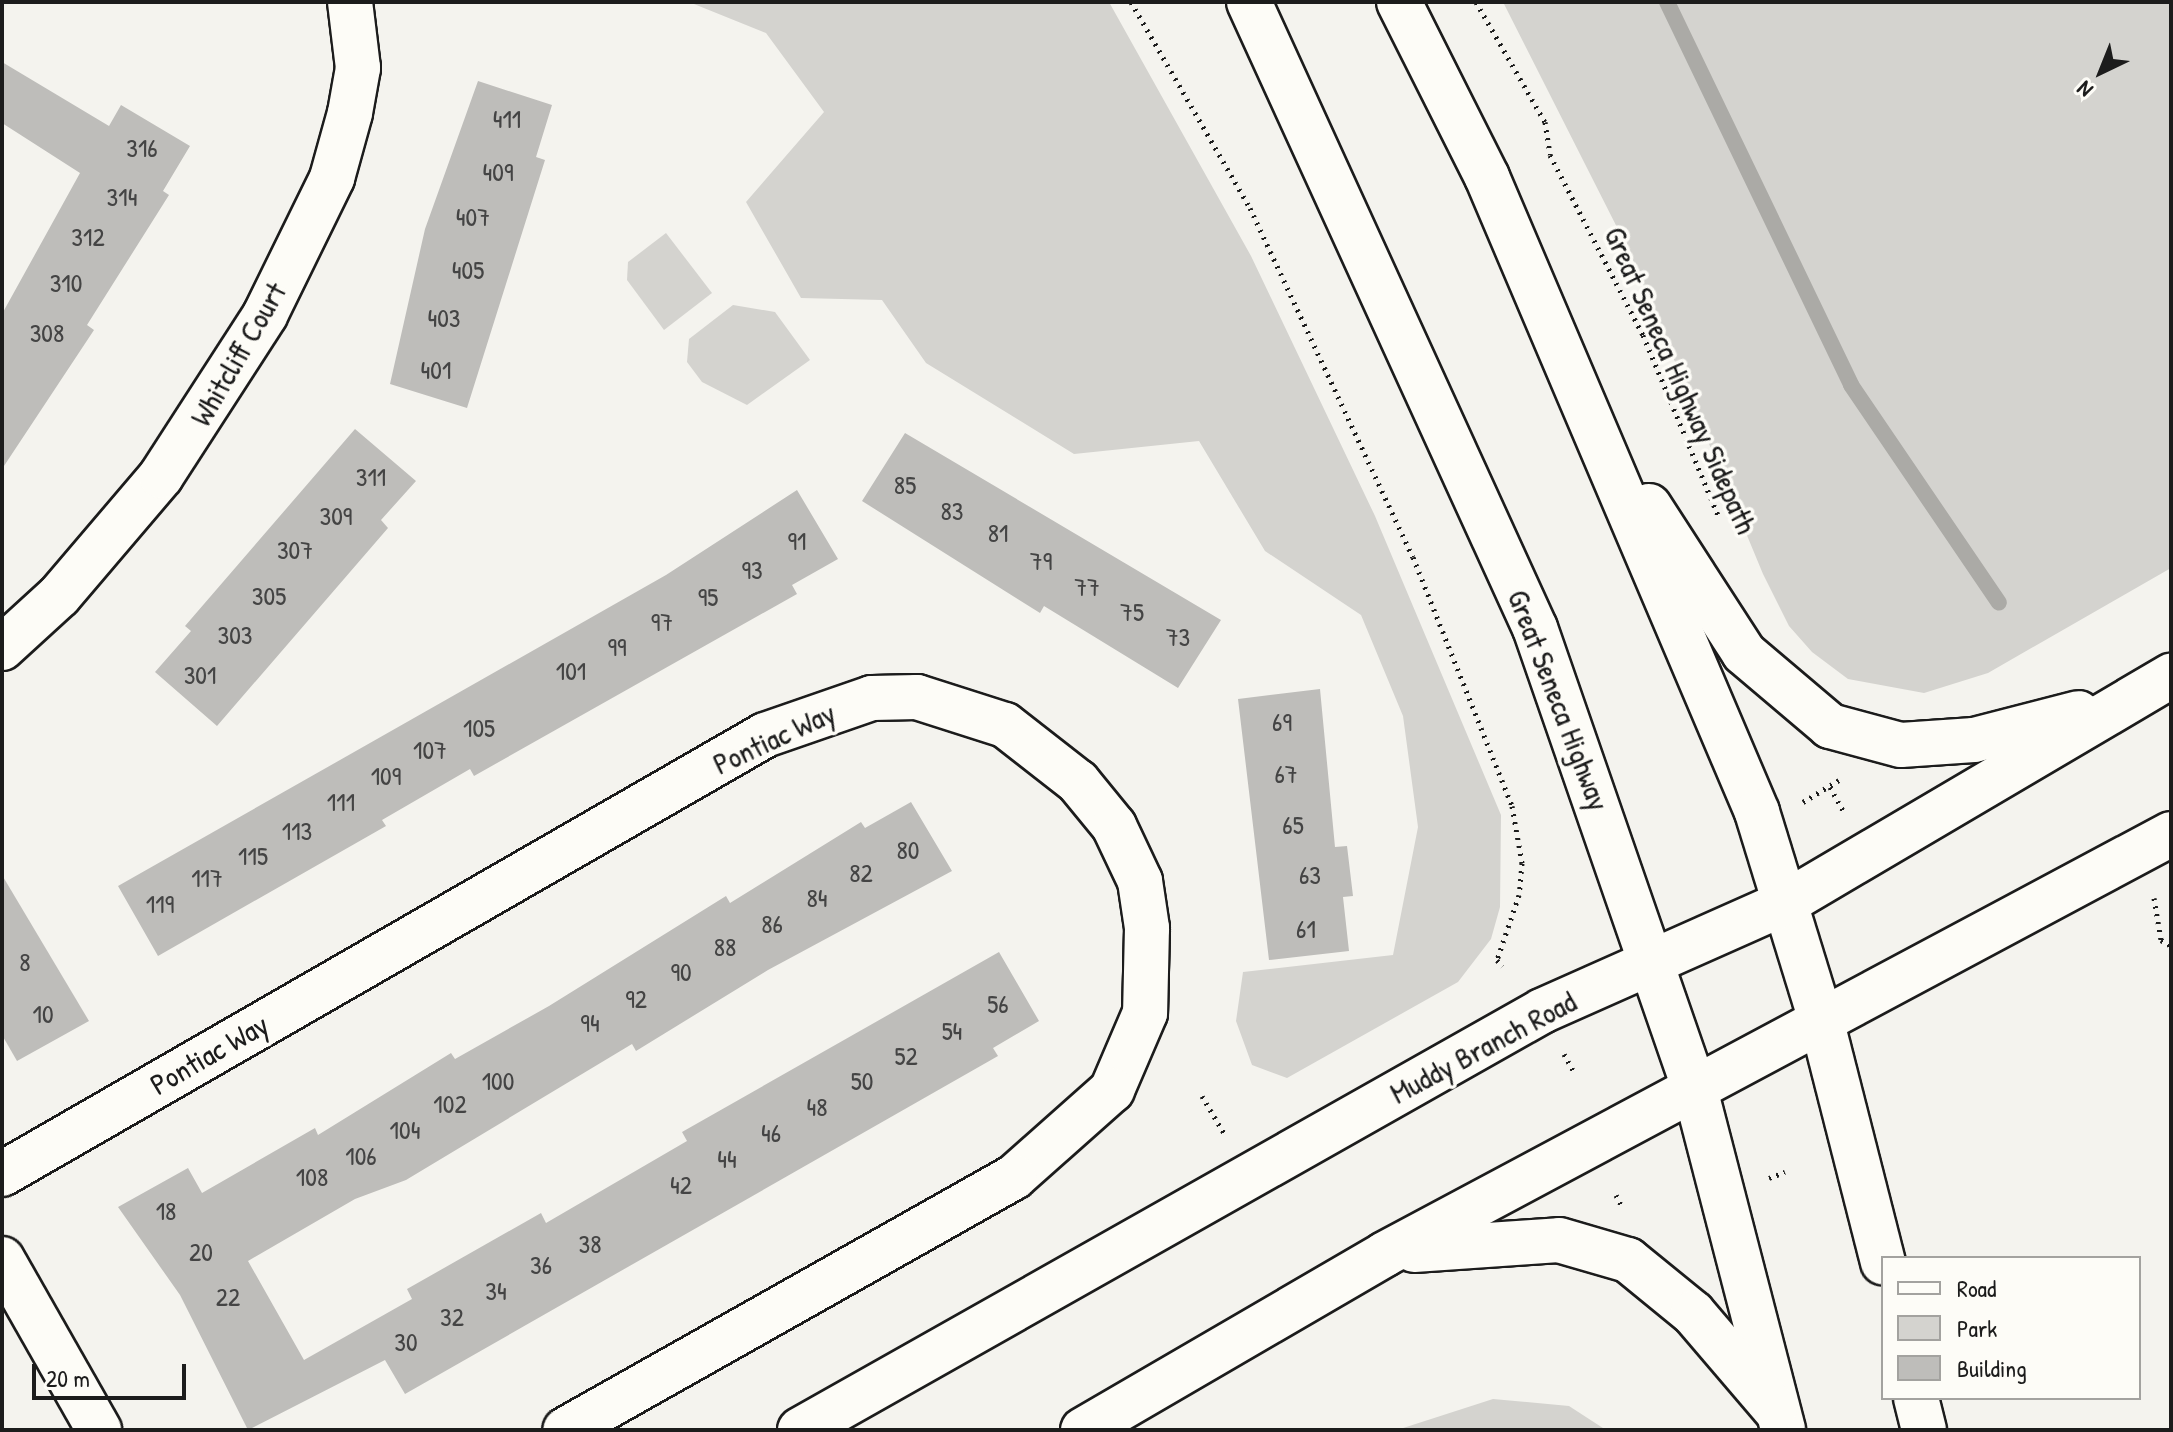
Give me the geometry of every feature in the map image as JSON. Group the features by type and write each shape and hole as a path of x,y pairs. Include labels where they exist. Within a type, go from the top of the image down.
{"main road":[{"name":"Whitcliff Court","path":"2,648 79,574 161,476 265,315 332,178 350,113 358,68 350,2"},
{"name":"Great Seneca Highway","path":"1249,2 1535,628 1654,960 1695,1089 1781,1422"},
{"path":"1399,2 1487,177 1757,812 1822,1023 1881,1256"},
{"path":"1582,401 1744,653 1830,726 1901,745 1974,740 2153,687"},
{"name":"Muddy Branch Road","path":"800,1430 1542,1011 1787,902 2153,687"},
{"name":"Pontiac Way","path":"2,1174 765,735 872,698 917,697 1005,725 1078,782 1114,826 1140,881 1147,928 1145,1013 1112,1090 1086,1120 1014,1177 565,1430"},
{"path":"1083,1430 1385,1254 2171,834"},
{"path":"1385,1254 1559,1240 1628,1260 1693,1313 1781,1422"},
{"path":"2,1259 99,1430"},
{"path":"1916,1400 1924,1430"}],"path":[{"path":"1131,2 1250,208 1413,557 1512,806 1521,879 1497,960 1502,966"},
{"name":"Great Seneca Highway Sidepath","path":"1476,2 1545,122 1550,155 1643,335 1726,535"},
{"path":"1797,805 1830,787 1849,772"},
{"path":"1830,787 1845,814"},
{"path":"2154,898 2161,940 2171,946"},
{"path":"1561,1049 1575,1074"},
{"path":"1202,1096 1224,1133"},
{"path":"1765,1180 1785,1172"}],"green space":[{"path":"689,2 1109,2 1251,256 1375,516 1501,815 1500,907 1491,939 1458,982 1287,1078 1252,1065 1236,1021 1243,972 1393,955 1418,827 1403,716 1361,615 1265,551 1199,441 1074,454 926,363 882,300 801,298 746,202 824,112 766,33"},
{"path":"1503,2 2171,2 2171,568 1988,673 1924,693 1848,679 1812,652 1789,626 1763,574 1629,251"},
{"path":"666,233 712,293 664,330 627,280 628,262"},
{"path":"733,305 775,312 810,360 747,405 702,382 687,362 689,339"},
{"path":"1493,1399 1569,1406 1606,1430 1397,1430"}],"building":[{"path":"2,62 109,126 121,105 190,146 163,191 169,195 87,325 94,330 2,469 2,314 80,173 2,123"},
{"path":"478,81 552,105 536,157 545,160 467,408 390,384 425,229"},
{"path":"355,429 416,481 381,520 388,528 217,726 155,672 191,631 185,626"},
{"path":"905,433 1221,620 1178,688 1044,606 1040,613 862,501"},
{"path":"797,490 838,559 792,585 797,594 474,776 470,769 382,820 386,826 158,956 118,886 666,575"},
{"path":"1320,689 1335,847 1347,846 1353,896 1343,897 1349,951 1269,960 1238,699"},
{"path":"911,802 952,871 768,970 636,1051 632,1044 406,1180 355,1199 248,1261 304,1360 412,1299 407,1289 541,1213 546,1223 687,1141 682,1132 999,952 1039,1021 993,1048 998,1056 405,1394 385,1360 248,1430 180,1295 118,1207 188,1168 202,1193 315,1128 318,1135 451,1053 455,1059 549,1006 726,896 730,903 861,822 865,828"},
{"path":"2,875 89,1021 17,1061 2,1035"}],"waterway":[{"path":"1667,2 1851,385 1999,603"}]}
